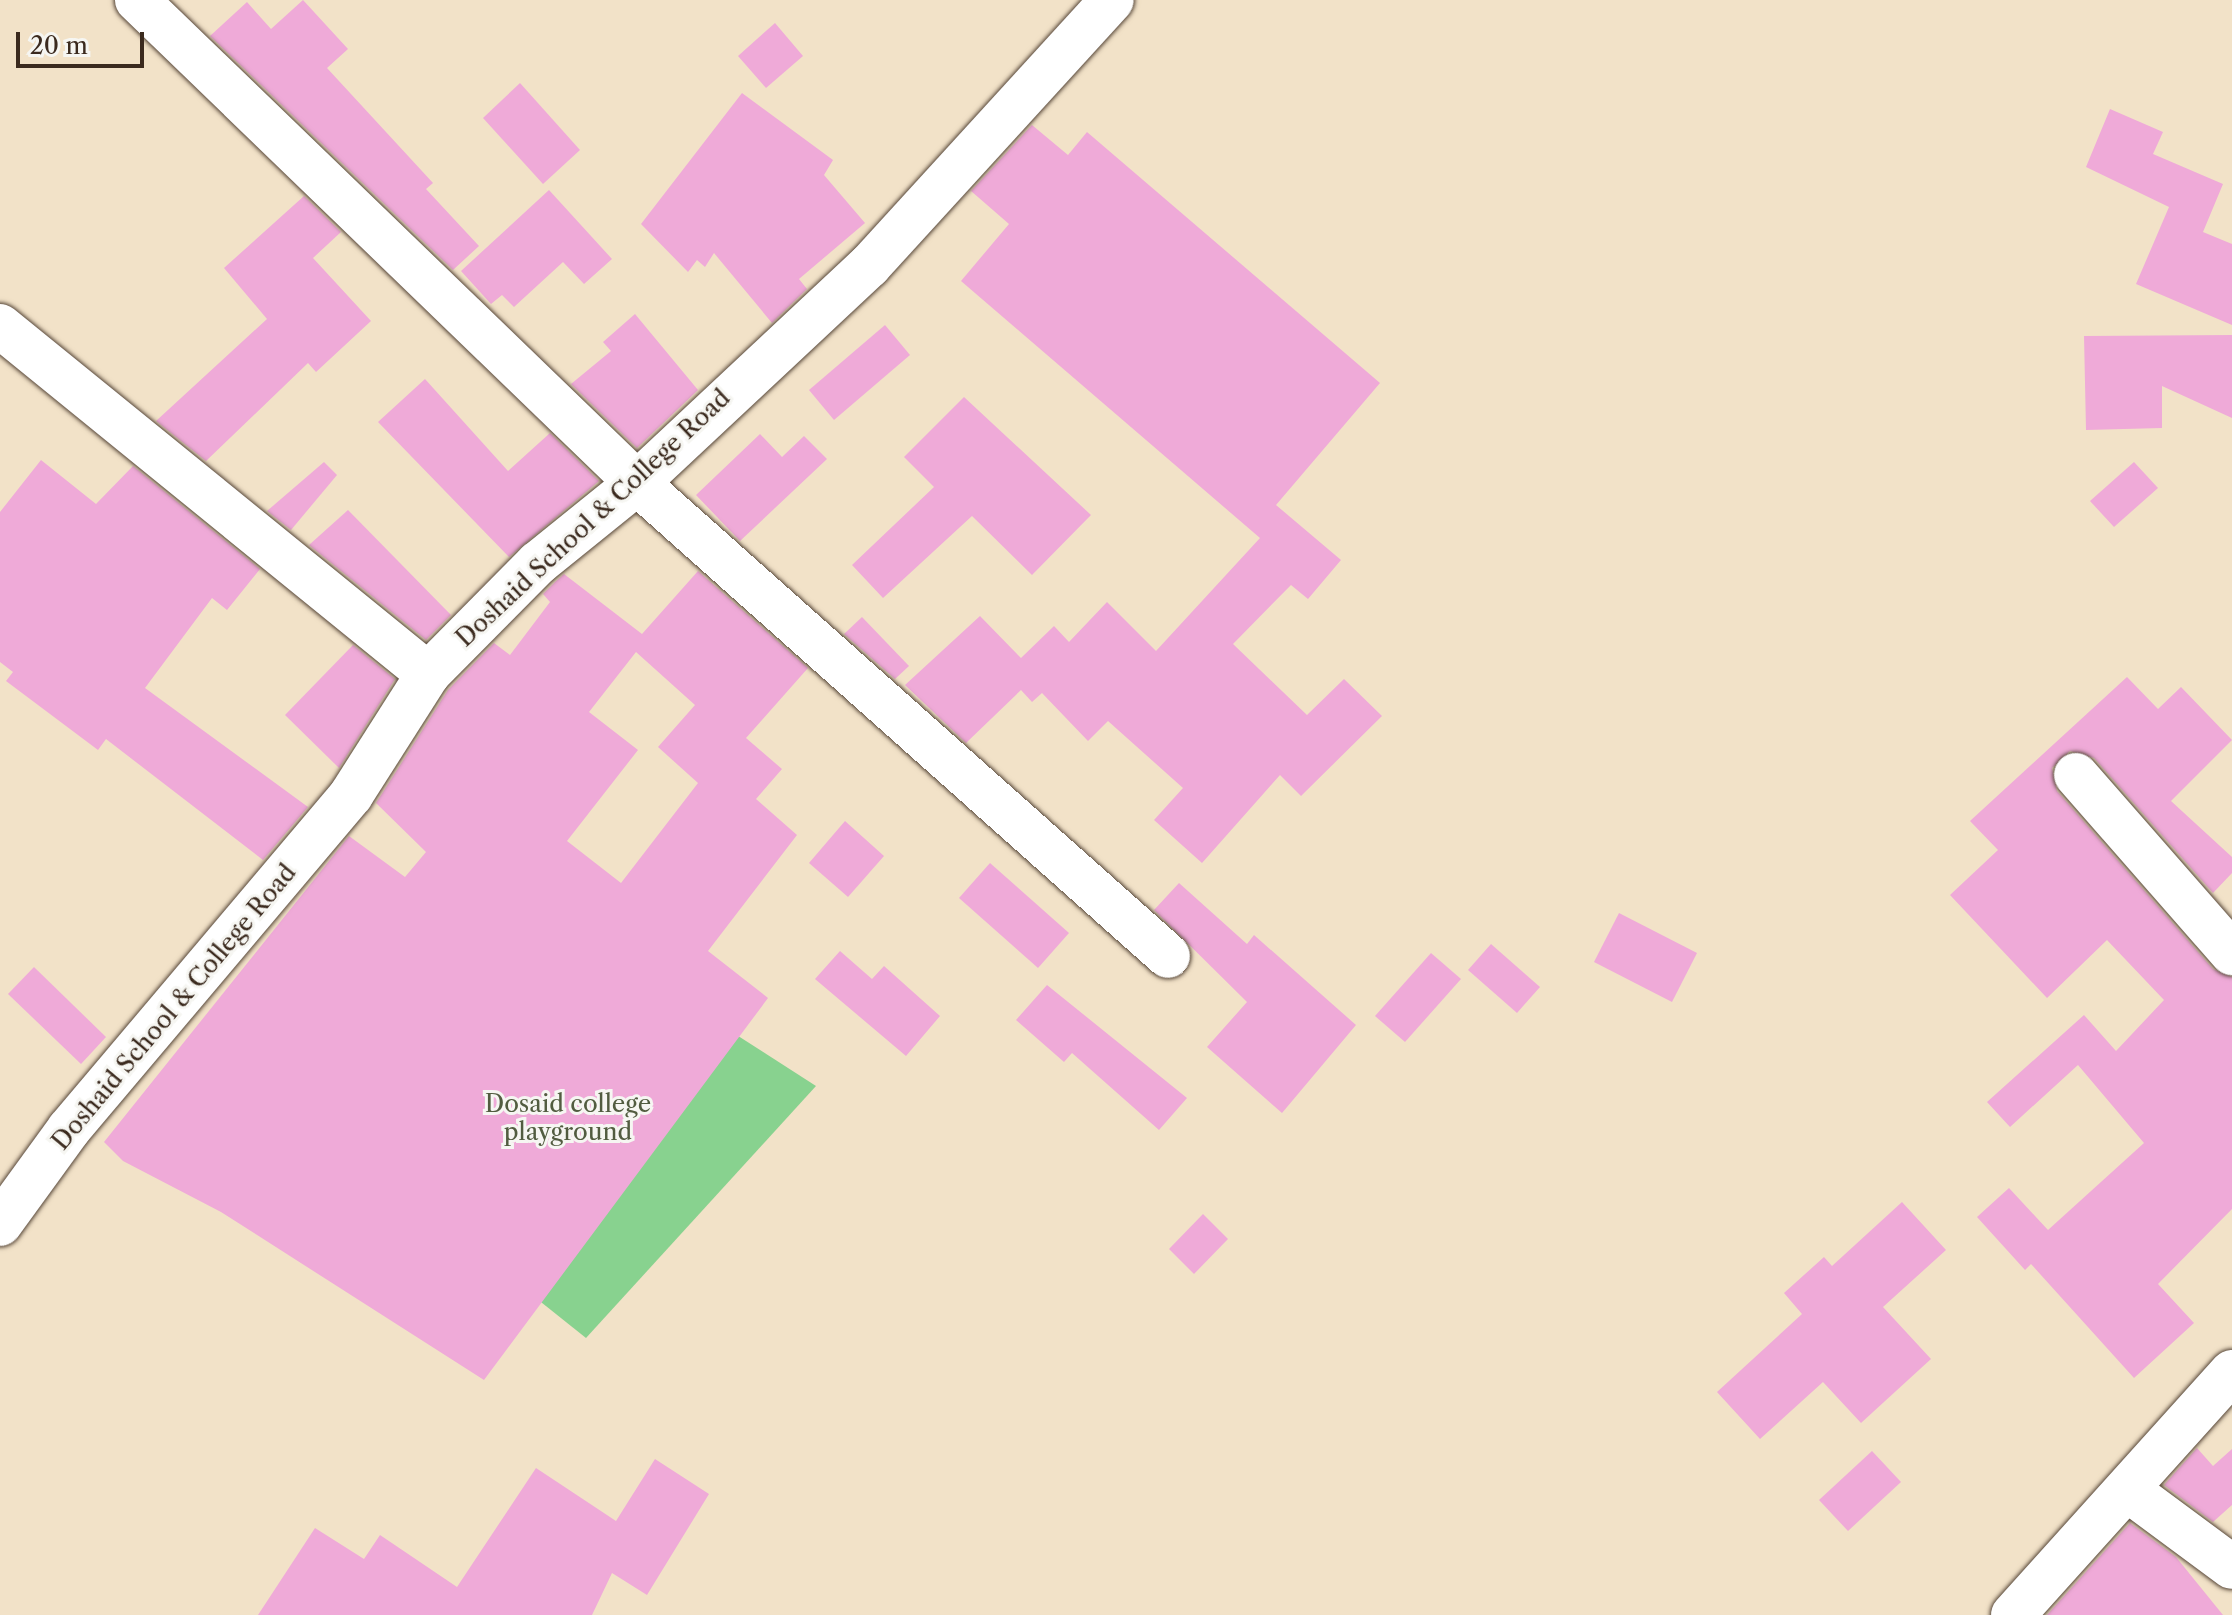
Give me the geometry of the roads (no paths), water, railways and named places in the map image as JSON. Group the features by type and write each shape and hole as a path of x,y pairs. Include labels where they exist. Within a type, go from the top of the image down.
{"street":[{"path":"137,0 637,483 1168,956"},
{"name":"Doshaid School & College Road","path":"7,1200 351,795 428,674 538,563 637,483 869,266 1112,0"},
{"path":"0,326 428,674"},
{"path":"2076,775 2232,953"},
{"path":"2013,1615 2232,1372"},
{"path":"2128,1490 2232,1567"}],"park label":[{"name":"Dosaid college playground","path":"568,1118"}]}
